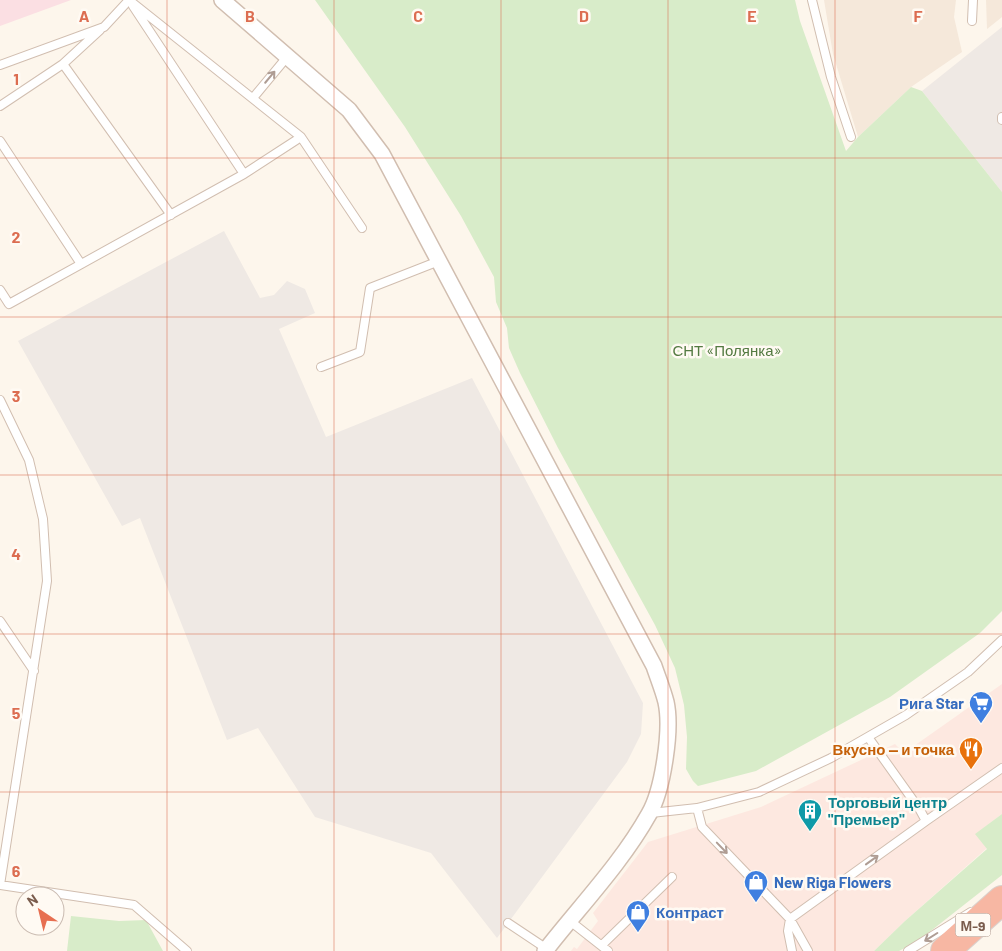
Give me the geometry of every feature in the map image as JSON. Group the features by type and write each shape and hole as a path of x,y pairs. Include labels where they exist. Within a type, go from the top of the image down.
{"highway":[{"name":"М-9","path":"945,951 989,903"}],"street":[{"path":"222,0 349,110 382,154 654,666 666,703 668,735 665,761 651,813 625,850 546,950"}],"lane":[{"path":"0,106 63,64 104,27 129,0"},
{"path":"129,0 301,137 362,228"},
{"path":"129,0 244,174"},
{"path":"812,0 830,77 851,137"},
{"path":"972,21 973,0"},
{"path":"0,65 104,27"},
{"path":"253,98 287,57"},
{"path":"63,64 171,215"},
{"path":"0,290 9,304 244,174 301,137"},
{"path":"0,141 81,264"},
{"path":"321,367 360,352 370,288 438,260"},
{"path":"0,400 29,460 43,519 47,582 0,885 134,905 187,951"},
{"path":"0,621 34,671"},
{"path":"651,813 697,808 759,792 831,758 906,715 968,672 1002,640"},
{"path":"868,738 926,821"},
{"path":"792,951 788,930 790,919 1002,768"},
{"path":"697,808 702,827 790,919 808,951"},
{"path":"602,945 672,877"},
{"path":"908,951 989,903 1002,892"},
{"path":"570,921 608,951"},
{"path":"508,923 546,950"}],"shaded area":[{"path":"0,0 71,0 0,26"},
{"path":"824,0 956,0 954,17 962,52 911,87 858,137 833,54"},
{"path":"986,0 1002,0 1002,17 987,29"},
{"path":"1002,27 1002,192 922,91"},
{"path":"224,231 260,298 274,295 287,281 305,289 315,313 279,329 326,437 472,378 643,703 641,734 627,762 497,938 431,853 315,817 258,728 227,740 140,518 122,526 18,341"},
{"path":"1002,684 1002,814 976,834 987,848 874,951 571,951 574,947 577,949 598,921 593,913 648,842 761,807 895,744 904,753"}],"green space":[{"name":"СНТ «Полянка»","path":"315,0 795,0 800,21 846,151 858,137 911,87 922,91 1002,192 1002,611 980,633 890,697 756,771 698,786 686,769 687,737 684,705 675,668 655,625 558,448 520,373 509,348 507,328 496,302 494,277 461,216 405,127"},
{"path":"1002,814 1002,875 918,941 899,951 874,951 987,849 975,834"},
{"path":"71,916 119,921 146,920 163,951 67,951"}],"place":[{"name":"Рига Star","path":"981,724"},
{"name":"Вкусно — и точка","path":"971,770"},
{"name":"Торговый центр \"Премьер\"","path":"810,832"},
{"name":"New Riga Flowers","path":"756,903"},
{"name":"Контраст","path":"638,933"}]}
